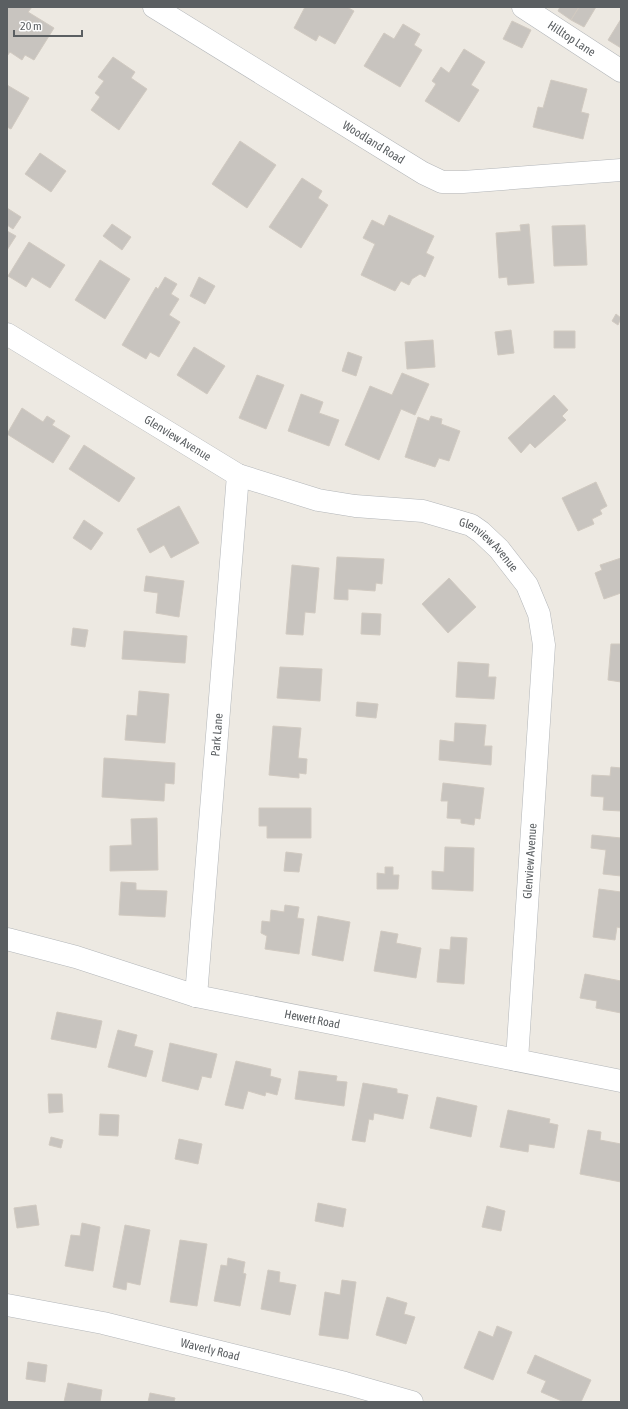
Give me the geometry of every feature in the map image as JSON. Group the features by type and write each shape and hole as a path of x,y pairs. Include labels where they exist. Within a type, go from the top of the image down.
{"street":[{"name":"Woodland Road","path":"154,7 424,173 442,182 463,182 621,170"},
{"name":"Hilltop Lane","path":"523,7 621,71"},
{"name":"Glenview Avenue","path":"7,334 238,475 318,500 355,506 423,511 471,525 490,539 508,559 534,597 542,626 544,645 517,1060"},
{"name":"Park Lane","path":"196,996 238,475"},
{"name":"Hewett Road","path":"7,940 76,957 196,996 621,1081"},
{"name":"Waverly Road","path":"7,1305 110,1325 345,1382 412,1402"}],"building":[{"path":"7,7 32,7 28,12 54,28 34,60 25,55 22,60 10,52 7,56"},
{"path":"305,7 347,7 354,11 335,44 319,35 316,41 294,28"},
{"path":"560,7 579,7 571,20 558,11"},
{"path":"579,7 596,7 584,27 571,20"},
{"path":"621,19 621,48 608,40"},
{"path":"512,21 531,30 522,48 503,39"},
{"path":"403,24 420,34 414,45 422,50 400,87 364,66 384,33 394,39"},
{"path":"464,49 485,62 471,85 479,90 459,122 425,101 436,84 432,81 441,67 449,73"},
{"path":"113,57 135,72 131,78 147,89 119,130 91,110 100,97 95,93 104,81 98,77"},
{"path":"551,80 587,89 581,112 589,114 583,139 533,127 538,107 543,108"},
{"path":"7,85 29,98 11,129 7,127"},
{"path":"240,141 276,165 247,208 212,184"},
{"path":"40,153 66,171 51,192 25,174"},
{"path":"302,178 322,191 318,198 328,205 301,248 269,227"},
{"path":"7,208 21,217 13,229 7,225"},
{"path":"389,215 434,236 426,253 434,257 425,277 420,274 412,279 409,285 401,281 395,291 361,275 375,244 363,238 372,220 384,226"},
{"path":"112,224 131,237 122,250 103,236"},
{"path":"529,224 534,283 508,285 507,277 499,278 496,233 521,231 520,225"},
{"path":"585,225 587,265 554,266 552,226"},
{"path":"7,231 16,236 7,250"},
{"path":"29,242 65,265 50,288 32,277 26,287 8,276"},
{"path":"100,260 130,279 105,319 75,300"},
{"path":"165,277 177,284 171,294 179,299 169,315 180,322 159,357 150,352 146,359 122,345 156,287 158,289"},
{"path":"199,277 215,286 205,304 190,296"},
{"path":"616,314 621,318 618,325 612,321"},
{"path":"511,330 514,353 498,355 495,332"},
{"path":"554,331 575,331 575,348 554,348"},
{"path":"433,340 435,367 407,369 405,342"},
{"path":"194,347 225,366 207,394 177,375"},
{"path":"348,352 362,357 356,376 342,371"},
{"path":"402,373 429,384 415,415 401,409 379,460 345,445 370,386 392,395"},
{"path":"257,375 284,385 266,429 239,418"},
{"path":"301,394 323,402 319,413 339,420 329,446 288,431"},
{"path":"554,395 568,410 562,416 566,420 535,448 530,443 521,453 508,438"},
{"path":"22,408 43,422 47,416 55,421 52,425 70,436 53,463 7,434"},
{"path":"431,416 442,419 441,424 460,431 449,461 439,458 435,467 405,457 418,417 429,421"},
{"path":"84,445 135,478 119,502 69,469"},
{"path":"596,482 607,506 600,510 602,514 592,519 594,524 578,531 562,498"},
{"path":"179,506 199,543 171,558 164,545 150,553 137,529"},
{"path":"84,520 103,533 91,550 73,538"},
{"path":"337,557 384,559 382,584 376,583 375,591 348,589 348,600 334,599"},
{"path":"621,558 621,593 604,599 595,573 602,570 600,565"},
{"path":"292,565 319,568 315,613 305,612 303,635 286,634"},
{"path":"146,576 184,581 179,617 156,613 158,593 144,591"},
{"path":"449,578 476,607 448,633 422,604"},
{"path":"362,613 381,614 380,635 361,634"},
{"path":"73,628 88,630 85,647 71,645"},
{"path":"124,631 187,636 185,663 122,659"},
{"path":"611,644 621,644 621,682 608,680"},
{"path":"458,662 489,664 488,677 496,677 494,699 456,697"},
{"path":"280,667 322,669 320,701 277,698"},
{"path":"139,691 169,694 165,743 125,740 127,715 137,716"},
{"path":"357,702 378,704 376,718 356,716"},
{"path":"455,723 486,725 484,746 492,746 491,765 439,760 440,740 454,742"},
{"path":"273,726 301,728 298,758 307,759 306,774 299,773 299,778 269,775"},
{"path":"104,758 175,763 174,784 165,783 164,801 102,797"},
{"path":"611,767 621,768 621,811 603,810 604,797 591,796 592,775 610,776"},
{"path":"443,783 484,788 480,819 475,818 474,825 461,823 461,819 447,818 448,801 441,801"},
{"path":"259,808 311,808 311,838 267,838 267,826 259,826"},
{"path":"157,818 158,870 110,871 110,846 132,845 131,819"},
{"path":"592,835 621,838 621,876 603,874 606,850 591,848"},
{"path":"445,847 474,848 473,891 432,889 432,871 444,872"},
{"path":"286,852 302,854 299,872 284,871"},
{"path":"385,867 393,867 393,875 399,875 398,889 377,889 377,873 385,874"},
{"path":"121,882 136,883 136,890 167,891 165,917 119,915"},
{"path":"599,889 621,892 621,928 617,927 615,940 593,937"},
{"path":"285,905 299,907 297,918 304,919 299,954 265,949 267,936 261,933 262,921 270,922 271,910 284,912"},
{"path":"318,916 350,922 343,961 312,955"},
{"path":"381,931 398,934 396,943 421,948 416,978 374,971"},
{"path":"451,937 467,938 464,984 437,982 440,949 450,950"},
{"path":"585,974 621,981 621,1013 596,1008 597,1001 580,998"},
{"path":"57,1012 102,1021 96,1048 51,1039"},
{"path":"118,1030 137,1035 134,1046 153,1051 146,1077 108,1067"},
{"path":"170,1043 217,1054 211,1078 202,1076 198,1090 162,1081"},
{"path":"236,1061 271,1069 270,1076 281,1079 277,1095 266,1092 265,1096 248,1091 243,1109 225,1105"},
{"path":"299,1071 337,1076 336,1081 347,1082 344,1106 295,1099"},
{"path":"363,1083 397,1089 397,1093 408,1095 403,1119 374,1113 373,1120 369,1119 365,1142 352,1140"},
{"path":"48,1094 62,1094 63,1112 49,1113"},
{"path":"437,1097 477,1106 471,1137 430,1128"},
{"path":"508,1110 550,1119 549,1123 558,1125 554,1148 529,1144 528,1152 500,1147"},
{"path":"100,1114 119,1115 118,1136 99,1135"},
{"path":"588,1130 601,1132 600,1140 621,1144 621,1182 580,1174"},
{"path":"51,1137 63,1140 61,1148 49,1145"},
{"path":"179,1139 202,1144 198,1164 175,1159"},
{"path":"318,1203 346,1209 343,1227 315,1221"},
{"path":"36,1205 39,1225 17,1228 14,1208"},
{"path":"487,1206 505,1211 501,1231 482,1227"},
{"path":"82,1223 100,1227 93,1271 65,1266 71,1235 80,1236"},
{"path":"125,1225 150,1230 140,1285 127,1282 126,1290 113,1287"},
{"path":"180,1240 207,1244 197,1306 170,1302"},
{"path":"228,1258 245,1262 243,1273 246,1274 240,1306 214,1301 221,1265 227,1266"},
{"path":"268,1270 280,1272 279,1282 296,1285 290,1315 261,1309"},
{"path":"342,1280 356,1282 348,1339 319,1335 325,1292 340,1295"},
{"path":"387,1297 407,1303 404,1314 415,1317 406,1344 376,1335"},
{"path":"497,1326 512,1332 493,1380 464,1368 479,1331 493,1337"},
{"path":"535,1355 591,1380 581,1402 564,1402 541,1392 546,1381 527,1373"},
{"path":"28,1362 47,1365 45,1382 26,1379"},
{"path":"68,1383 102,1390 100,1402 64,1402"},
{"path":"150,1393 175,1398 174,1402 148,1402"}]}
